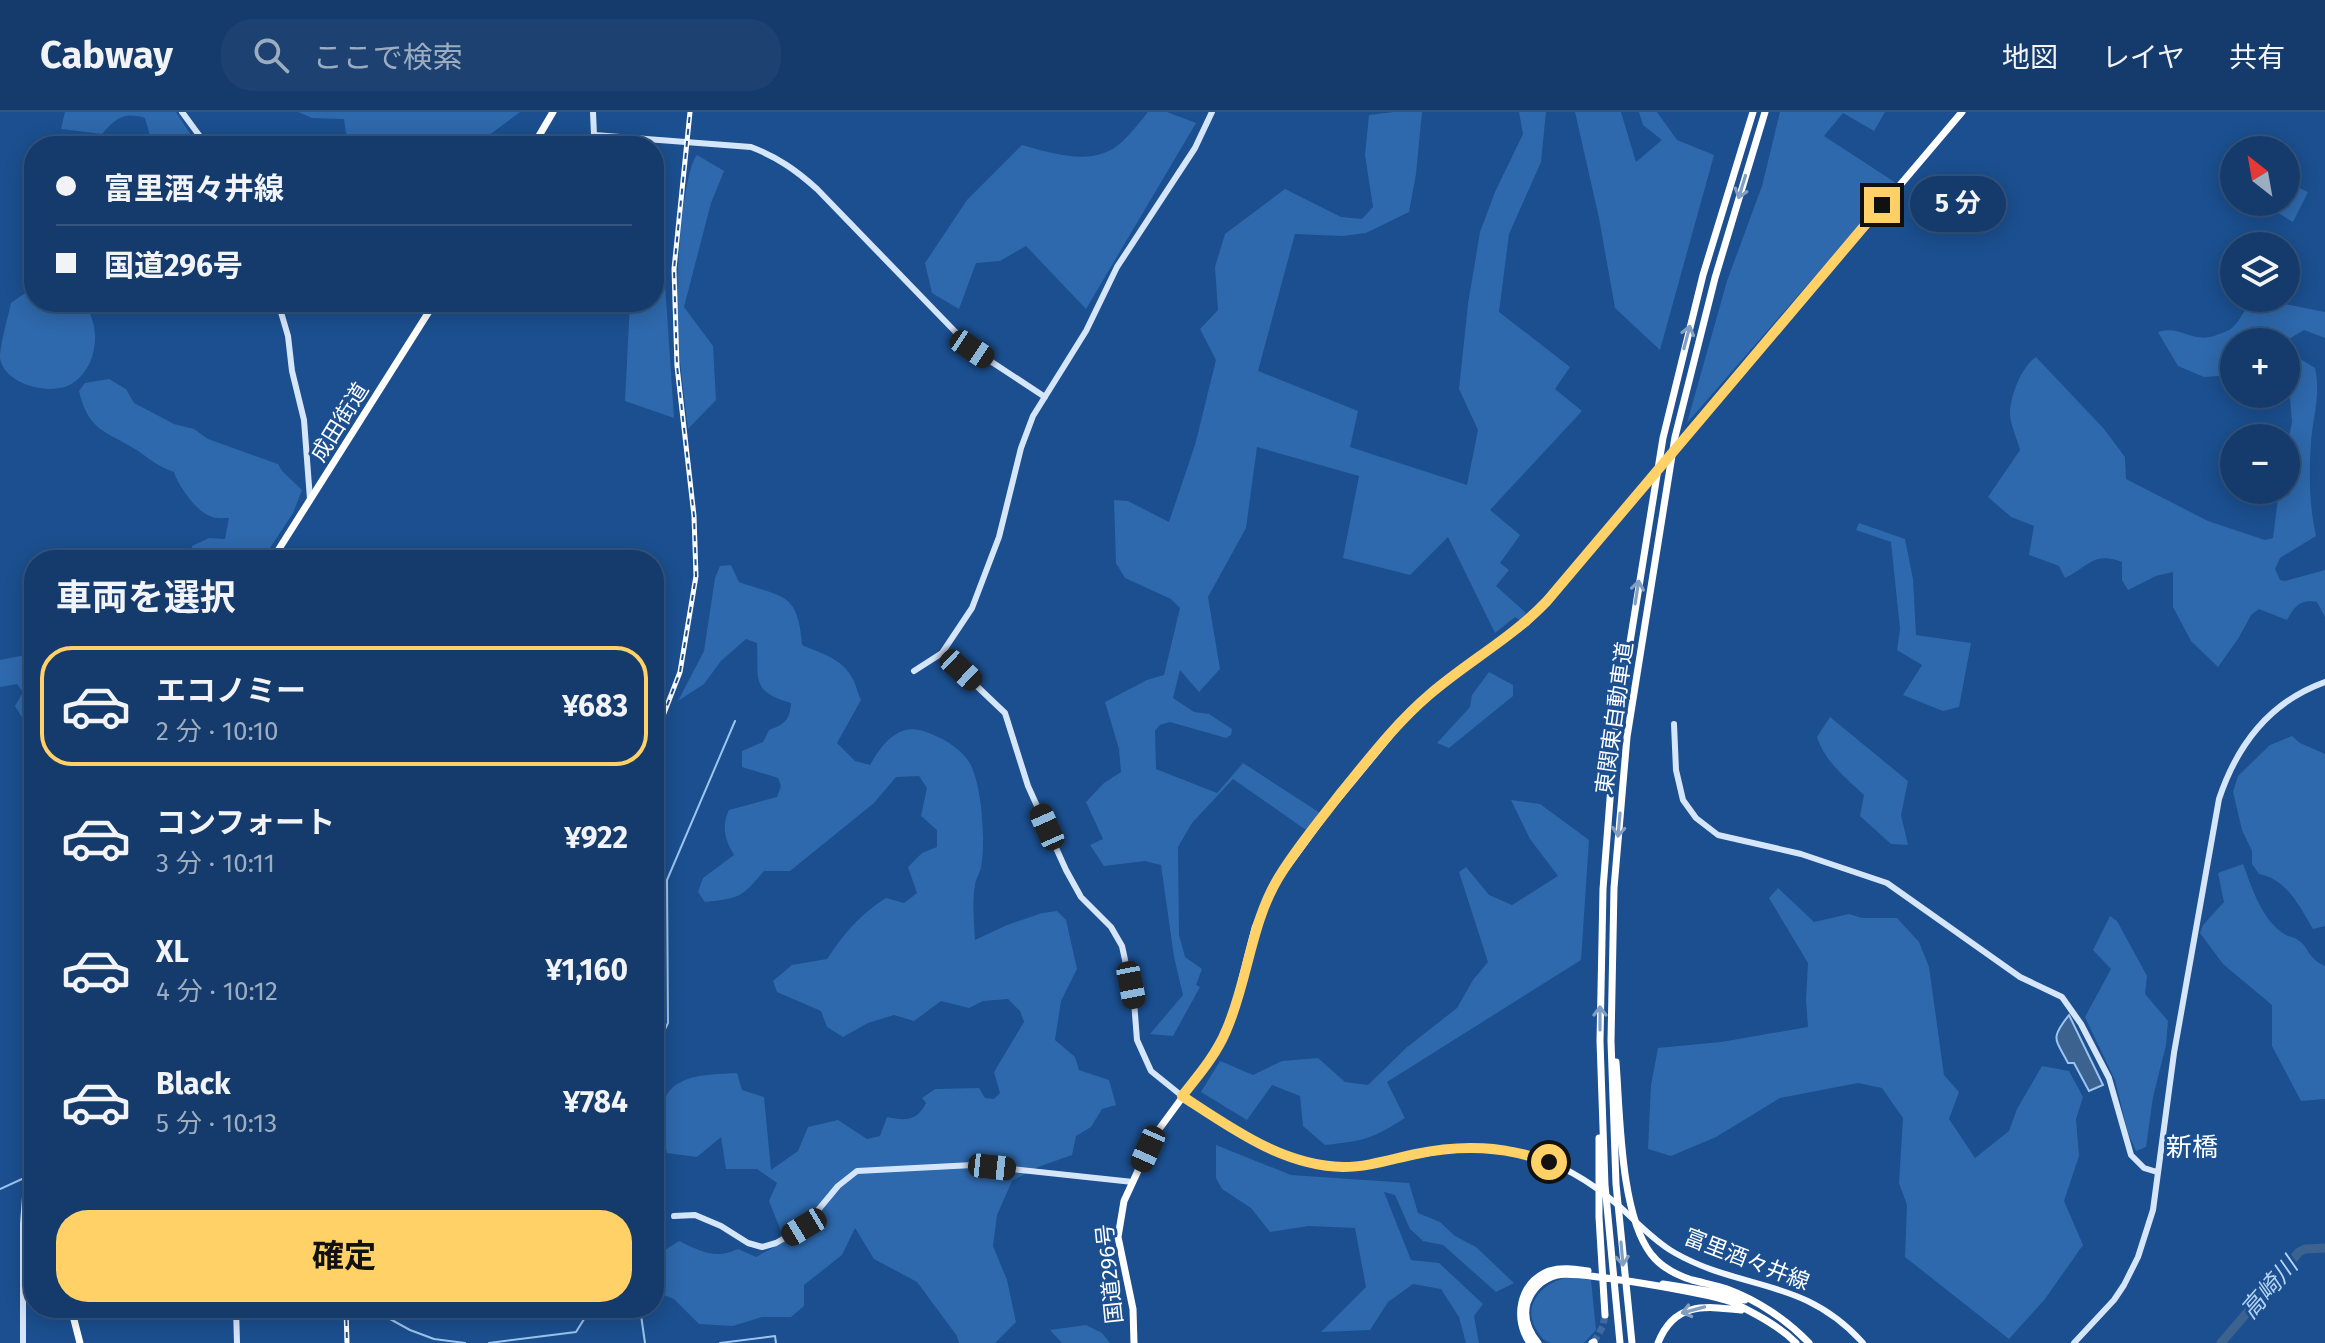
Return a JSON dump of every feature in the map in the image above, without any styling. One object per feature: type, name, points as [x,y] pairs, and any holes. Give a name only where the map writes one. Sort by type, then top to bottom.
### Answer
[{"type":"highway","points":[[539,136],[553,112]]},
{"type":"highway","name":"東関東自動車道","points":[[1620,1343],[1608,1224],[1599,1009],[1605,842],[1615,735],[1663,438],[1711,248],[1753,112]]},
{"type":"highway","name":"東関東自動車道","points":[[1632,1343],[1616,1184],[1611,1008],[1614,888],[1627,737],[1675,437],[1711,291],[1765,112]]},
{"type":"highway","name":"国道296号","points":[[1134,1343],[1133,1309],[1118,1237],[1121,1211],[1154,1136],[1226,1033],[1262,909],[1294,854],[1403,720],[1432,692],[1530,620],[1962,112]]},
{"type":"highway","name":"成田街道","points":[[279,550],[429,312]]},
{"type":"highway","points":[[1611,1008],[1628,1185],[1632,1208],[1645,1245],[1657,1262],[1667,1269],[1728,1290],[1779,1317],[1809,1343]]},
{"type":"highway","points":[[1601,1096],[1599,1217],[1605,1315]]},
{"type":"highway","points":[[1530,1343],[1522,1328],[1522,1298],[1534,1281],[1557,1269],[1721,1299],[1778,1328],[1796,1343]]},
{"type":"highway","points":[[1538,1343],[1529,1330],[1526,1318],[1528,1301],[1539,1284],[1562,1274],[1595,1274]]},
{"type":"highway","points":[[1649,1284],[1714,1292],[1749,1301]]},
{"type":"highway","points":[[1658,1343],[1669,1322],[1689,1310],[1714,1307],[1743,1310]]},
{"type":"highway","points":[[74,1318],[80,1343]]},
{"type":"main road","name":"富里酒々井線","points":[[1182,1096],[1235,1130],[1280,1153],[1308,1163],[1356,1166],[1443,1150],[1484,1147],[1535,1157],[1590,1183],[1671,1251],[1695,1263],[1784,1290],[1821,1308],[1860,1343]]},
{"type":"street","points":[[182,112],[200,136]]},
{"type":"street","points":[[593,112],[594,135],[606,136]]},
{"type":"street","points":[[914,671],[942,653],[972,608],[999,537],[1025,435],[1086,331],[1117,267],[1195,148],[1212,112]]},
{"type":"street","points":[[664,141],[751,147],[772,155],[795,170],[972,349],[1045,397]]},
{"type":"street","points":[[281,312],[304,420],[310,502]]},
{"type":"street","points":[[942,653],[1005,713],[1028,786],[1066,870],[1081,897],[1111,927],[1122,946],[1134,1001],[1137,1040],[1151,1071],[1182,1096]]},
{"type":"street","points":[[2074,1343],[2114,1300],[2136,1263],[2153,1210],[2201,901],[2219,799],[2227,775],[2264,719],[2296,695],[2325,682]]},
{"type":"street","points":[[1674,724],[1676,770],[1683,800],[1696,818],[1718,835],[1801,854],[1887,883],[2020,977],[2062,997],[2081,1024],[2109,1078],[2131,1155],[2144,1168],[2157,1172]]},
{"type":"street","points":[[674,1216],[695,1215],[721,1226],[748,1243],[762,1247],[776,1243],[804,1227],[838,1186],[857,1171],[973,1165],[1133,1182]]},
{"type":"street","points":[[23,1343],[24,1210]]},
{"type":"street","points":[[236,1318],[237,1343]]},
{"type":"shaded area","points":[[65,112],[176,112],[192,136],[150,136],[145,118],[138,116],[121,117],[102,134],[61,129]]},
{"type":"shaded area","points":[[298,112],[520,112],[485,136],[347,136],[344,119],[312,118]]},
{"type":"shaded area","points":[[1148,112],[1167,112],[1196,123],[1086,309],[1026,246],[1000,261],[976,263],[959,309],[932,293],[925,263],[967,200],[1022,145],[1074,156],[1100,154],[1123,141]]},
{"type":"shaded area","points":[[1422,112],[1409,212],[1366,233],[1343,236],[1295,234],[1258,371],[1358,411],[1350,447],[1467,485],[1478,430],[1459,389],[1480,232],[1523,134],[1519,112],[1546,112],[1541,162],[1509,234],[1499,312],[1570,367],[1555,389],[1582,411],[1490,510],[1520,535],[1500,563],[1509,570],[1496,586],[1526,613],[1520,620],[1515,617],[1495,633],[1448,537],[1410,575],[1343,558],[1359,476],[1257,447],[1246,528],[1208,597],[1220,669],[1199,692],[1180,670],[1173,698],[1194,712],[1209,714],[1232,729],[1231,735],[1226,738],[1170,722],[1160,725],[1155,731],[1156,769],[1217,793],[1243,763],[1320,813],[1306,830],[1233,779],[1192,823],[1178,847],[1179,935],[1185,957],[1202,969],[1196,985],[1200,987],[1173,1036],[1150,1034],[1183,995],[1174,957],[1161,865],[1145,861],[1104,866],[1090,845],[1103,839],[1086,802],[1104,783],[1121,772],[1119,749],[1105,702],[1147,680],[1164,675],[1180,608],[1171,599],[1125,578],[1116,563],[1114,500],[1128,501],[1169,522],[1195,445],[1216,360],[1200,329],[1218,310],[1215,267],[1225,234],[1285,189],[1341,217],[1362,219],[1373,207],[1365,155],[1369,115]]},
{"type":"shaded area","points":[[1575,112],[1621,112],[1636,162],[1662,140],[1643,125],[1639,112],[1657,112],[1677,140],[1714,155],[1660,350],[1615,308]]},
{"type":"shaded area","points":[[1780,112],[1885,112],[1874,131],[1843,113],[1824,136],[1896,183],[1687,423],[1727,281],[1762,186]]},
{"type":"shaded area","points":[[697,155],[724,171],[711,203],[684,307],[713,346],[716,400],[688,429],[678,338],[677,288],[683,209],[691,167]]},
{"type":"shaded area","points":[[2300,188],[2308,192],[2300,208]]},
{"type":"shaded area","points":[[665,284],[674,418],[625,401],[629,312],[664,312]]},
{"type":"shaded area","points":[[24,294],[24,312],[89,312],[94,329],[94,350],[87,368],[73,383],[53,389],[30,386],[10,375],[3,367],[0,352],[11,303]]},
{"type":"shaded area","points":[[2300,307],[2325,312],[2325,338],[2304,330],[2300,332],[2300,328],[2232,328],[2244,312],[2300,312]]},
{"type":"shaded area","points":[[2166,330],[2206,338],[2220,334],[2220,376],[2204,377],[2178,366],[2158,332]]},
{"type":"shaded area","points":[[2036,357],[2104,429],[2125,457],[2126,479],[2208,521],[2265,540],[2273,538],[2277,504],[2300,504],[2300,424],[2292,422],[2291,408],[2300,408],[2300,359],[2315,368],[2317,378],[2310,478],[2316,536],[2280,558],[2275,569],[2280,580],[2285,581],[2325,570],[2325,617],[2317,602],[2299,605],[2287,620],[2259,609],[2251,615],[2218,667],[2191,641],[2173,607],[2173,572],[2156,576],[2128,590],[2122,580],[2122,562],[2105,558],[2092,561],[2065,578],[2059,566],[2029,555],[2034,526],[2011,517],[1988,497],[2020,450],[2011,420],[2011,404],[2022,374]]},
{"type":"shaded area","points":[[109,379],[126,389],[134,403],[174,424],[194,429],[208,439],[278,464],[302,490],[293,513],[269,550],[191,550],[192,546],[209,538],[225,539],[229,518],[214,518],[199,509],[174,472],[99,428],[83,404],[79,391],[85,383]]},
{"type":"shaded area","points":[[1859,523],[1905,539],[1913,579],[1916,635],[1971,643],[1959,707],[1943,711],[1903,695],[1922,665],[1897,650],[1900,629],[1891,542],[1856,530]]},
{"type":"shaded area","points":[[731,565],[739,582],[786,600],[797,615],[802,645],[836,660],[847,670],[861,700],[837,743],[855,761],[870,765],[892,736],[916,729],[948,742],[967,759],[976,780],[983,827],[982,856],[974,899],[975,940],[1042,913],[1057,911],[1066,920],[1077,969],[1061,1001],[1055,1040],[1075,1057],[1079,1070],[1109,1080],[1116,1105],[1102,1109],[1091,1127],[1076,1136],[1072,1155],[1038,1167],[1012,1181],[997,1215],[993,1246],[1007,1280],[1016,1322],[995,1343],[959,1343],[917,1282],[874,1259],[855,1228],[842,1255],[804,1285],[804,1306],[791,1317],[762,1317],[733,1326],[699,1324],[674,1299],[664,1295],[664,1251],[679,1241],[708,1253],[722,1254],[738,1249],[756,1257],[785,1241],[769,1201],[777,1183],[757,1169],[726,1169],[721,1137],[697,1157],[667,1153],[664,1101],[678,1084],[700,1076],[737,1073],[742,1090],[764,1097],[771,1170],[798,1151],[808,1127],[838,1120],[867,1139],[880,1136],[887,1117],[905,1119],[915,1116],[926,1103],[922,1098],[935,1089],[979,1088],[985,1098],[994,1099],[1000,1093],[994,1072],[1024,1022],[1020,1011],[1008,999],[983,1001],[969,1008],[941,1001],[914,1021],[894,1015],[868,1023],[843,1037],[827,1027],[821,1011],[777,992],[773,981],[792,965],[827,959],[853,926],[877,904],[886,898],[904,903],[917,893],[908,867],[922,853],[937,847],[937,830],[921,816],[927,788],[919,776],[896,777],[874,803],[790,871],[764,871],[744,892],[726,899],[705,902],[698,892],[703,878],[734,855],[725,833],[729,810],[777,797],[781,786],[778,778],[742,767],[742,751],[763,742],[769,730],[785,721],[791,703],[778,699],[763,688],[759,682],[757,643],[746,639],[721,661],[704,684],[678,701],[704,651],[715,578],[720,566]]},
{"type":"shaded area","points":[[24,655],[24,721],[15,706],[23,692],[17,684],[0,687],[0,660]]},
{"type":"shaded area","points":[[1489,672],[1513,685],[1513,696],[1449,748],[1437,743],[1470,707],[1472,695]]},
{"type":"shaded area","points":[[1830,717],[1908,781],[1901,815],[1908,845],[1891,844],[1860,816],[1864,795],[1831,762],[1817,737]]},
{"type":"shaded area","points":[[2292,736],[2325,754],[2325,926],[2313,929],[2285,888],[2259,874],[2252,864],[2252,851],[2242,830],[2233,792],[2238,776],[2270,745]]},
{"type":"shaded area","points":[[1511,800],[1540,804],[1589,840],[1581,960],[1387,1082],[1405,1118],[1367,1138],[1325,1145],[1303,1126],[1300,1096],[1272,1085],[1247,1120],[1201,1092],[1220,1061],[1253,1075],[1282,1061],[1318,1058],[1345,1082],[1368,1085],[1406,1048],[1457,1008],[1488,962],[1459,872],[1466,867],[1489,895],[1512,905],[1558,876],[1530,839]]},
{"type":"shaded area","points":[[2243,864],[2270,921],[2286,935],[2302,943],[2314,959],[2325,966],[2325,1099],[2301,1101],[2272,1046],[2272,1005],[2223,964],[2200,933],[2203,925],[2224,902],[2218,873]]},
{"type":"shaded area","points":[[1778,888],[1814,922],[1849,914],[1862,918],[1897,918],[1919,942],[1929,967],[1944,1075],[1959,1092],[1949,1119],[1975,1158],[2009,1131],[2017,1109],[2042,1066],[2069,1071],[2083,1097],[2076,1119],[2079,1156],[2064,1201],[2083,1245],[2045,1299],[2009,1339],[1905,1257],[1907,1205],[1899,1183],[1903,1118],[1882,1088],[1858,1083],[1780,1098],[1716,1137],[1671,1156],[1648,1149],[1651,1085],[1658,1048],[1721,1042],[1808,1027],[1808,963],[1769,898]]},
{"type":"shaded area","points":[[2110,916],[2117,921],[2147,976],[2145,994],[2168,1021],[2146,1147],[2136,1151],[2128,1133],[2115,1080],[2085,1017],[2111,969],[2093,950]]},
{"type":"shaded area","points":[[2069,1015],[2103,1085],[2089,1091],[2074,1063],[2068,1063],[2056,1039]]},
{"type":"shaded area","points":[[1216,1145],[1291,1175],[1409,1183],[1418,1213],[1440,1222],[1455,1236],[1476,1247],[1514,1283],[1496,1292],[1443,1245],[1423,1241],[1410,1229],[1395,1195],[1384,1192],[1411,1260],[1439,1263],[1483,1304],[1474,1316],[1479,1343],[1466,1343],[1459,1317],[1441,1289],[1413,1284],[1388,1302],[1370,1330],[1321,1332],[1366,1287],[1355,1228],[1309,1226],[1270,1232],[1251,1208],[1222,1189],[1216,1178]]},
{"type":"shaded area","points":[[1570,1277],[1591,1280],[1596,1330],[1584,1343],[1550,1342],[1540,1335],[1532,1321],[1533,1303],[1551,1283]]},
{"type":"shaded area","points":[[1086,1325],[1102,1333],[1110,1343],[1062,1343],[1050,1330]]},
{"type":"waterway","points":[[664,1031],[668,1023],[667,880],[735,721]]},
{"type":"waterway","points":[[0,1189],[22,1179]]},
{"type":"waterway","name":"高崎川","points":[[2221,1343],[2299,1252],[2325,1248]]},
{"type":"waterway","points":[[388,1318],[434,1339],[465,1343]]},
{"type":"waterway","points":[[489,1343],[576,1332],[585,1318]]},
{"type":"waterway","points":[[641,1318],[645,1343]]},
{"type":"waterway","points":[[720,1343],[775,1336],[776,1343]]},
{"type":"tunnel","points":[[1594,1342],[1605,1315]]},
{"type":"railway","points":[[664,713],[680,672],[696,576],[694,516],[677,366],[674,269],[690,112]]},
{"type":"railway","points":[[346,1318],[347,1343]]},
{"type":"district","name":"新橋","points":[[2192,1147]]},
{"type":"route","points":[[1549,1162],[1510,1150],[1473,1147],[1417,1154],[1371,1165],[1324,1166],[1280,1153],[1235,1130],[1182,1096],[1226,1033],[1255,928],[1268,896],[1281,872],[1327,812],[1387,736],[1418,705],[1526,623],[1547,601],[1882,205]]}]
